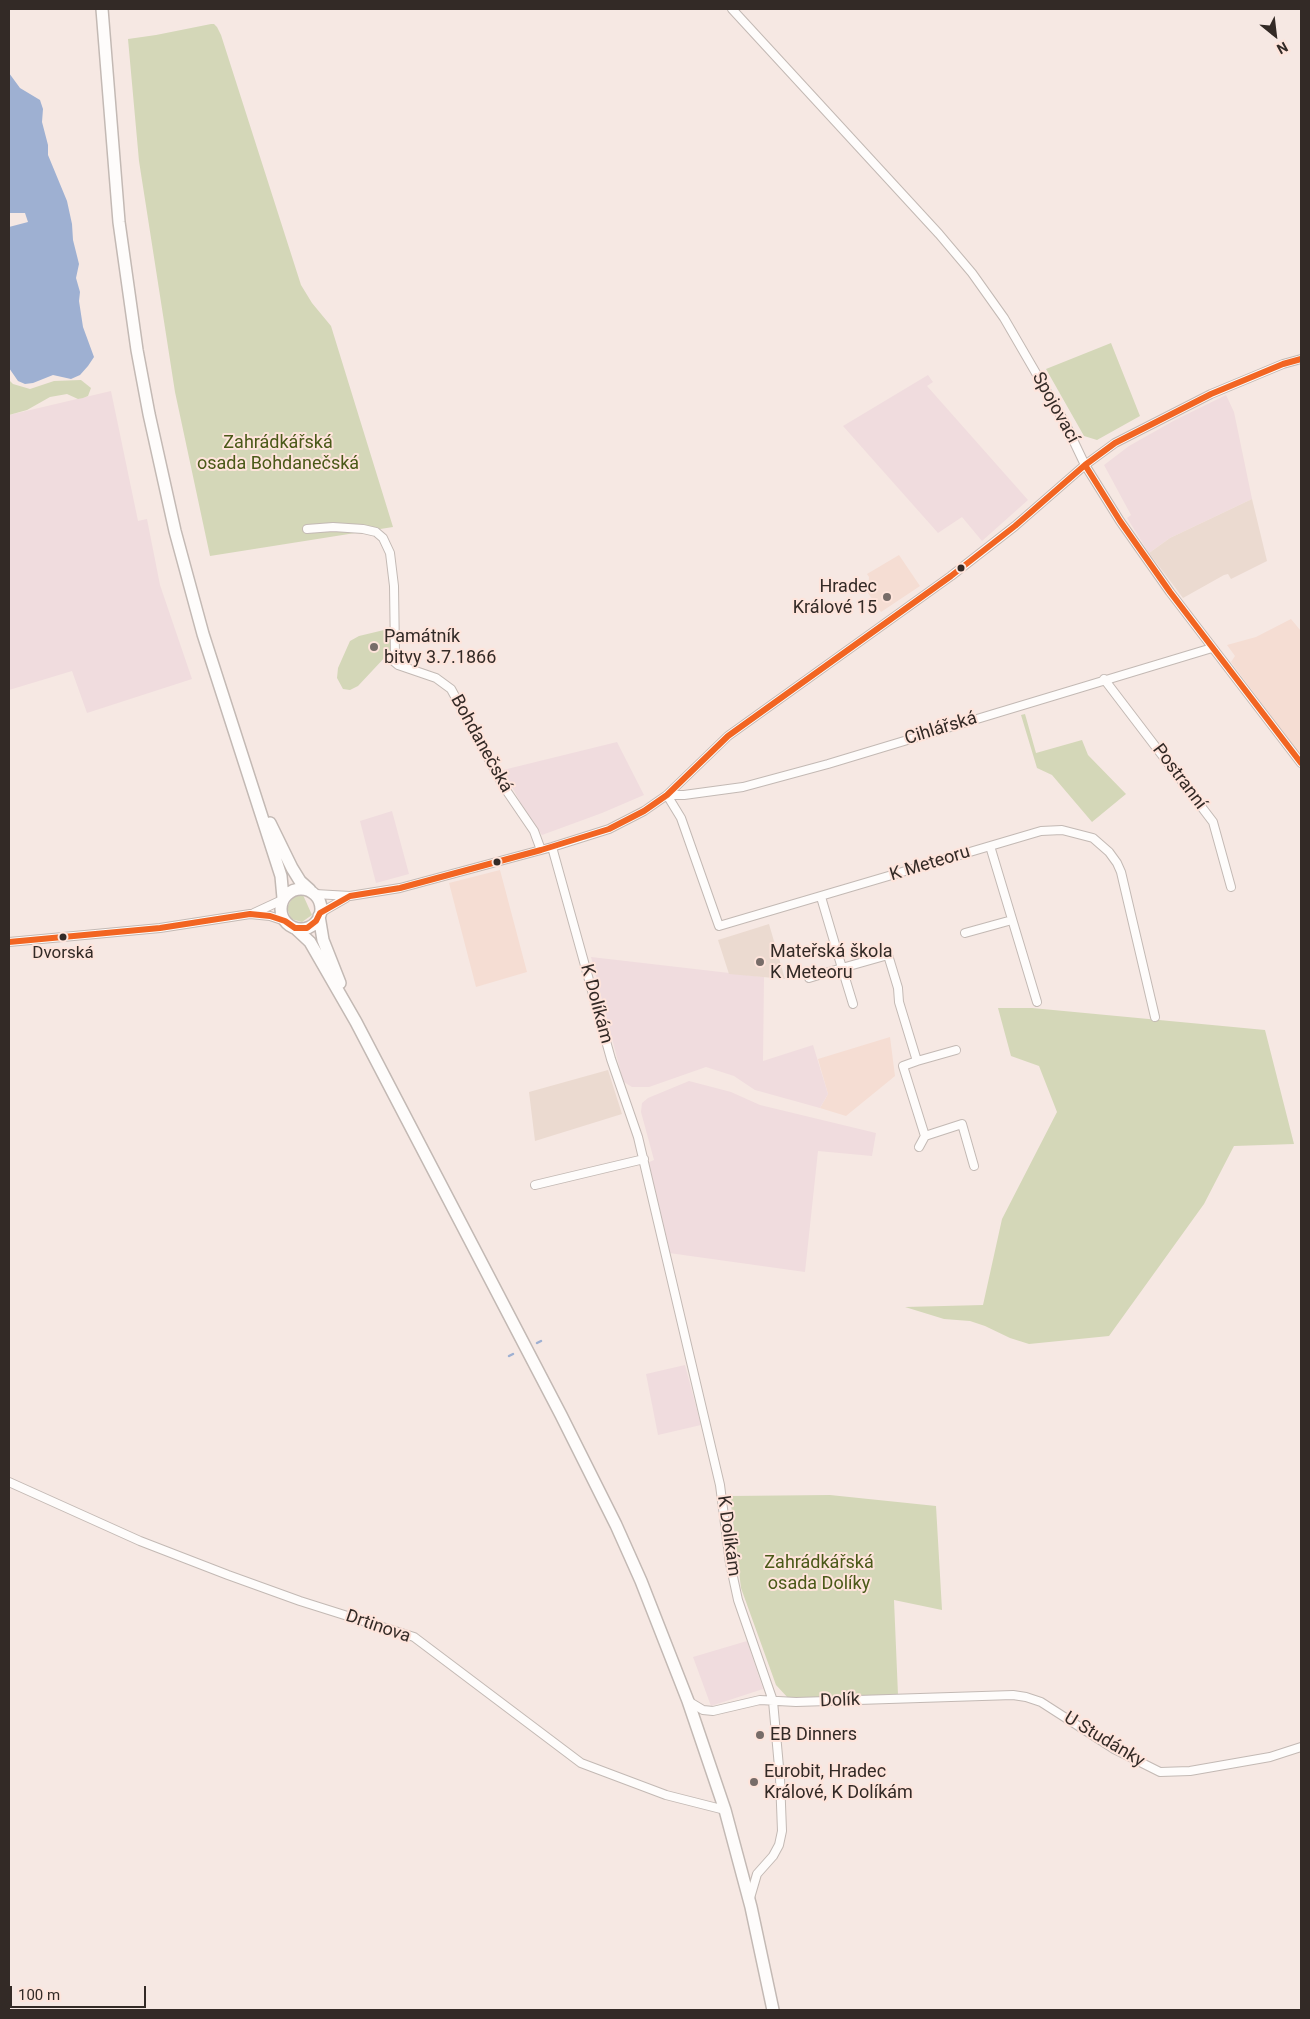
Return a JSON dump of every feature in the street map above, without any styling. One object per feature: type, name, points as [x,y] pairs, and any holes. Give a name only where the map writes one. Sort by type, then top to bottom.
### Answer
[{"type":"main road","points":[[102,9],[113,164],[127,283],[149,414],[180,551],[223,697],[281,876],[283,899],[281,912],[285,921],[310,942],[356,1022],[561,1415],[603,1499],[644,1589],[688,1701],[724,1810],[751,1907],[773,2010]]},
{"type":"main road","points":[[254,788],[292,868],[300,881],[320,902],[323,940],[356,1022]]},
{"type":"main road","points":[[283,899],[293,890],[305,889],[313,893]]},
{"type":"main road","points":[[295,928],[307,928],[320,915]]},
{"type":"street","name":"Spojovací","points":[[732,9],[939,234],[972,273],[1004,318],[1065,423],[1086,465],[1145,557],[1212,648],[1301,763]]},
{"type":"street","points":[[313,893],[350,896],[400,888],[552,847],[609,829],[644,811],[667,795],[728,736],[950,576],[1015,526],[1086,465],[1116,443],[1211,394],[1283,364],[1301,359]]},
{"type":"street","name":"Bohdanečská","points":[[307,529],[333,527],[363,529],[376,532],[383,538],[390,553],[394,586],[394,654],[392,659],[398,665],[436,678],[451,688],[507,792],[534,831],[541,850]]},
{"type":"street","name":"Cihlářská","points":[[667,795],[684,795],[752,784],[828,764],[1104,679],[1212,648]]},
{"type":"street","name":"Postranní","points":[[1104,679],[1214,822],[1231,887]]},
{"type":"street","name":"K Meteoru","points":[[667,795],[681,818],[719,926],[1040,831],[1062,830],[1092,838],[1117,863],[1124,882],[1154,1017]]},
{"type":"street","points":[[990,846],[1037,1002]]},
{"type":"street","name":"K Dolíkám","points":[[552,847],[611,1060],[644,1159],[720,1485],[730,1563],[738,1600],[773,1701],[780,1778],[782,1830],[779,1845],[773,1856],[761,1868],[754,1880],[751,1893],[751,1907]]},
{"type":"street","points":[[320,915],[333,904],[350,896]]},
{"type":"street","points":[[821,897],[853,1004]]},
{"type":"street","points":[[250,914],[283,899]]},
{"type":"street","points":[[9,942],[160,928],[250,914],[270,916],[285,921]]},
{"type":"street","points":[[965,933],[1012,920]]},
{"type":"street","points":[[809,978],[888,955],[898,988],[899,1002],[917,1061]]},
{"type":"street","points":[[925,1136],[903,1066],[956,1050]]},
{"type":"street","points":[[919,1147],[925,1136],[962,1124],[974,1166]]},
{"type":"street","points":[[535,1185],[644,1159]]},
{"type":"street","name":"Drtinova","points":[[9,1482],[140,1541],[228,1575],[300,1602],[414,1637],[580,1763],[666,1795],[724,1810]]},
{"type":"street","name":"U Studánky","points":[[908,1699],[1026,1697],[1041,1702],[1114,1749],[1160,1772],[1190,1771],[1252,1760],[1301,1747]]},
{"type":"street","name":"Dolík","points":[[688,1701],[703,1710],[713,1711],[754,1700],[796,1702],[908,1699]]},
{"type":"shaded area","points":[[928,375],[933,382],[927,386],[1028,500],[982,541],[962,517],[938,533],[843,426]]},
{"type":"shaded area","points":[[111,391],[138,521],[147,519],[160,585],[192,679],[87,713],[72,671],[9,690],[9,415]]},
{"type":"shaded area","points":[[1226,395],[1234,412],[1252,499],[1170,538],[1149,553],[1127,518],[1131,515],[1104,465],[1129,446],[1175,420]]},
{"type":"shaded area","points":[[1252,499],[1267,561],[1231,579],[1228,574],[1224,575],[1183,598],[1149,553],[1170,538]]},
{"type":"shaded area","points":[[899,555],[920,586],[881,612],[868,593],[869,577],[867,574]]},
{"type":"shaded area","points":[[1291,619],[1301,631],[1301,756],[1231,662],[1235,656],[1227,645],[1256,637]]},
{"type":"shaded area","points":[[617,742],[644,795],[542,835],[526,813],[503,770]]},
{"type":"shaded area","points":[[392,811],[409,874],[376,883],[360,821]]},
{"type":"shaded area","points":[[500,870],[527,972],[476,987],[449,883]]},
{"type":"shaded area","points":[[769,924],[785,979],[729,974],[718,940]]},
{"type":"shaded area","points":[[591,957],[764,977],[763,1061],[813,1045],[828,1094],[820,1108],[755,1090],[734,1076],[706,1067],[649,1087],[632,1087],[627,1084],[623,1081]]},
{"type":"shaded area","points":[[890,1037],[895,1076],[846,1116],[820,1108],[828,1094],[818,1059]]},
{"type":"shaded area","points":[[608,1070],[622,1114],[535,1141],[529,1092]]},
{"type":"shaded area","points":[[689,1081],[731,1092],[760,1105],[876,1133],[872,1156],[818,1151],[805,1272],[669,1253],[647,1163],[654,1160],[641,1112],[642,1103],[648,1098]]},
{"type":"shaded area","points":[[685,1365],[701,1425],[658,1435],[646,1374]]},
{"type":"shaded area","points":[[747,1641],[763,1689],[711,1706],[693,1657]]},
{"type":"green space","name":"Zahrádkářská osada Bohdanečská","points":[[211,24],[217,27],[221,35],[301,285],[312,303],[331,326],[393,527],[210,556],[175,392],[139,161],[128,39]]},
{"type":"green space","points":[[1111,343],[1140,416],[1097,440],[1084,436],[1046,369]]},
{"type":"green space","points":[[9,380],[13,384],[30,389],[54,381],[81,380],[91,388],[88,396],[83,398],[78,399],[67,394],[50,397],[27,410],[9,415]]},
{"type":"green space","points":[[384,630],[390,637],[390,649],[387,655],[358,686],[350,690],[343,689],[337,678],[338,668],[350,641],[359,636]]},
{"type":"green space","points":[[1025,714],[1036,753],[1082,740],[1088,755],[1126,794],[1092,822],[1052,775],[1037,768],[1021,715]]},
{"type":"green space","points":[[303,895],[312,915],[302,922],[291,919],[287,908],[292,898]]},
{"type":"green space","points":[[998,1008],[1032,1008],[1265,1030],[1294,1144],[1234,1146],[1204,1204],[1109,1336],[1029,1344],[970,1321],[944,1319],[905,1307],[983,1305],[1002,1219],[1057,1112],[1039,1066],[1011,1056]]},
{"type":"green space","name":"Zahrádkářská osada Dolíky","points":[[830,1495],[936,1506],[942,1610],[894,1600],[898,1695],[789,1699],[776,1685],[741,1588],[730,1496]]},
{"type":"water","points":[[9,73],[20,88],[40,100],[43,109],[42,122],[48,145],[48,155],[67,201],[72,224],[73,240],[79,264],[76,278],[80,292],[79,301],[83,327],[94,357],[80,375],[71,379],[53,375],[25,384],[18,381],[9,368],[9,227],[28,222],[25,213],[9,213]]},
{"type":"waterway","points":[[537,1343],[541,1341]]},
{"type":"waterway","points":[[509,1356],[513,1354]]},
{"type":"transit line","points":[[9,942],[160,928],[250,914],[270,916],[285,921],[295,928],[307,928],[316,921],[320,913],[350,896],[400,888],[541,850],[609,829],[644,811],[667,795],[728,736],[951,576],[1015,526],[1085,465],[1115,443],[1211,394],[1283,364],[1301,359]]},
{"type":"transit line","points":[[1085,465],[1120,521],[1170,592],[1301,763]]},
{"type":"place","name":"Hradec Králové 15","points":[[887,597]]},
{"type":"place","name":"Památník bitvy 3.7.1866","points":[[374,647]]},
{"type":"place","name":"Dvorská","points":[[63,937]]},
{"type":"place","name":"Mateřská škola K Meteoru","points":[[760,962]]},
{"type":"place","name":"EB Dinners","points":[[760,1735]]},
{"type":"place","name":"Eurobit, Hradec Králové, K Dolíkám","points":[[754,1782]]}]
